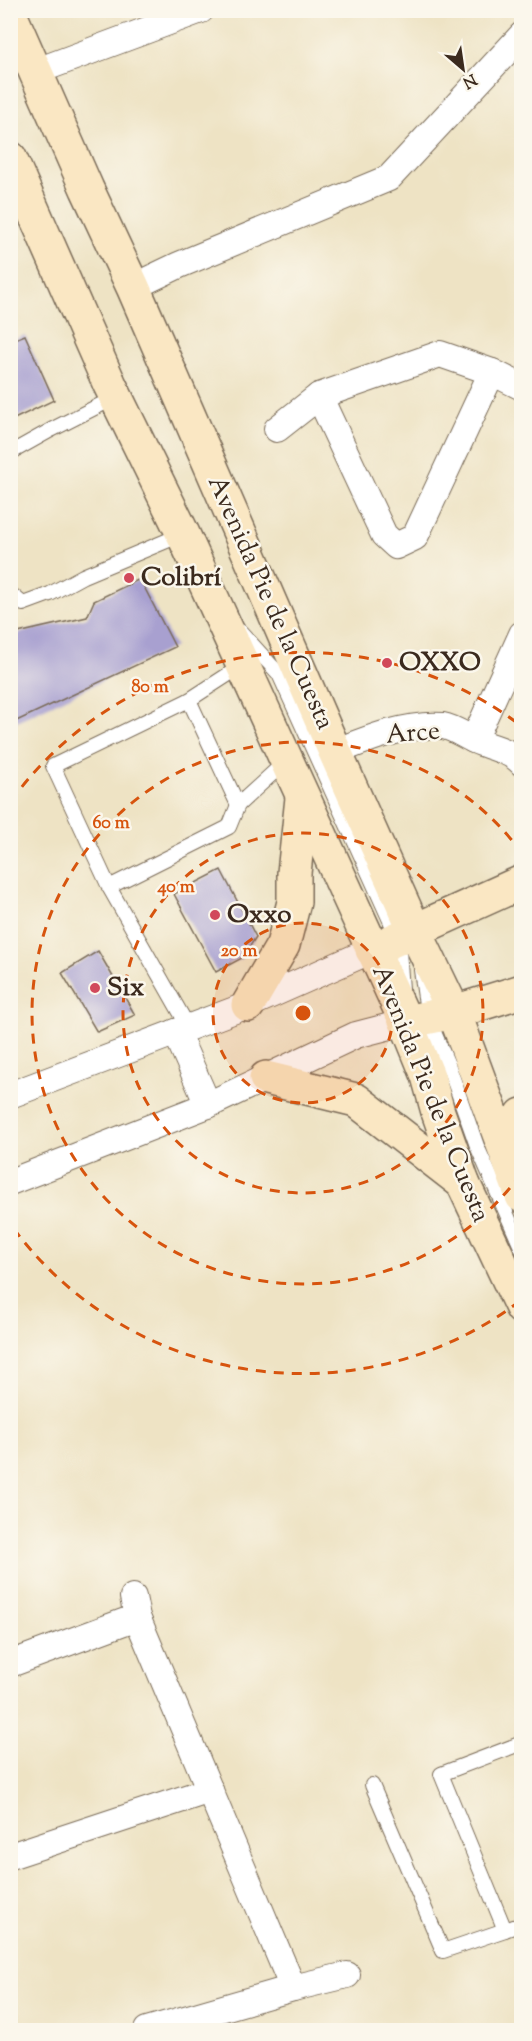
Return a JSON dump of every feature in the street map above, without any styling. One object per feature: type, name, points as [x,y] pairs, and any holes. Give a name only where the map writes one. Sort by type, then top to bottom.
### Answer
[{"type":"main road","name":"Avenida Pie de la Cuesta","points":[[10,14],[133,287],[335,752],[395,940],[429,1018],[520,1192]]},
{"type":"main road","name":"Avenida Pie de la Cuesta","points":[[10,158],[116,398],[183,534],[302,796],[395,940],[429,1018],[428,1076],[438,1112],[463,1183],[522,1308]]},
{"type":"main road","points":[[248,1005],[283,945],[289,923],[294,902],[294,873],[302,796]]},
{"type":"main road","points":[[395,940],[522,882]]},
{"type":"main road","points":[[429,1018],[522,992]]},
{"type":"main road","points":[[266,1078],[356,1100],[463,1183]]},
{"type":"main road","points":[[520,1192],[522,1115]]},
{"type":"street","points":[[37,71],[201,10]]},
{"type":"street","points":[[133,287],[179,265],[389,178],[522,35]]},
{"type":"street","points":[[278,429],[319,396],[440,354],[492,372],[522,387]]},
{"type":"street","points":[[319,396],[384,535],[396,546],[415,537],[492,372]]},
{"type":"street","points":[[474,740],[522,634]]},
{"type":"street","name":"Arce","points":[[335,752],[362,741],[405,729],[444,726],[515,756],[522,763]]},
{"type":"street","points":[[10,1095],[248,1005],[395,940]]},
{"type":"street","points":[[10,1182],[207,1105],[356,1035],[429,1018]]},
{"type":"street","points":[[183,1030],[207,1105]]},
{"type":"street","points":[[10,1664],[135,1607],[293,1988]]},
{"type":"street","points":[[10,1856],[210,1791]]},
{"type":"street","points":[[147,2031],[293,1988],[347,1975]]},
{"type":"lane","points":[[10,453],[116,398]]},
{"type":"lane","points":[[10,593],[23,604],[183,534]]},
{"type":"lane","points":[[213,601],[279,674],[395,940]]},
{"type":"lane","points":[[183,1030],[109,887],[53,766],[189,700],[243,665]]},
{"type":"lane","points":[[189,700],[238,805]]},
{"type":"lane","points":[[109,887],[229,827],[238,805],[286,761]]},
{"type":"lane","points":[[429,1018],[477,1146],[522,1249]]},
{"type":"lane","points":[[505,1930],[441,1774],[522,1743]]},
{"type":"lane","points":[[372,1785],[443,1951],[522,1924]]},
{"type":"building","points":[[25,335],[54,400],[10,421],[10,341]]},
{"type":"building","points":[[140,579],[175,647],[10,724],[10,647],[18,633],[87,617],[94,601]]},
{"type":"building","name":"Oxxo","points":[[221,870],[256,937],[242,958],[216,972],[174,894]]},
{"type":"building","name":"Six","points":[[98,951],[135,1015],[97,1032],[62,973]]},
{"type":"place","name":"Colibrí","points":[[129,578]]},
{"type":"place","name":"OXXO","points":[[387,663]]},
{"type":"place","name":"Oxxo","points":[[215,915]]},
{"type":"place","name":"Six","points":[[95,988]]}]
